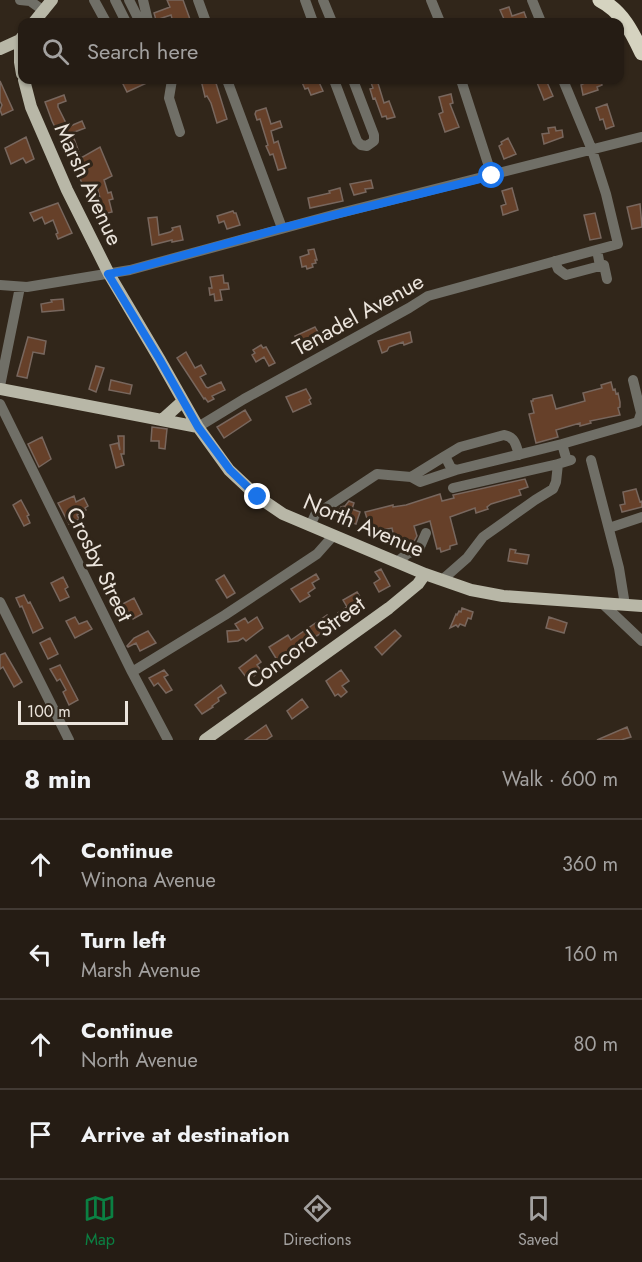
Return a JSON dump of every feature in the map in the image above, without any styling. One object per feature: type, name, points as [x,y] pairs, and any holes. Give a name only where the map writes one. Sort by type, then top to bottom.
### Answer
[{"type":"highway","points":[[600,0],[622,18]]},
{"type":"highway","points":[[624,20],[642,53]]},
{"type":"main road","points":[[38,18],[52,0]]},
{"type":"main road","points":[[0,49],[18,40]]},
{"type":"main road","name":"Marsh Avenue","points":[[25,84],[31,107],[67,190],[108,274],[198,427]]},
{"type":"main road","points":[[0,388],[198,427]]},
{"type":"main road","points":[[163,419],[183,401]]},
{"type":"main road","name":"North Avenue","points":[[198,427],[230,470],[258,497],[283,514],[424,574],[471,590],[503,596],[642,606]]},
{"type":"main road","name":"Concord Street","points":[[205,740],[389,608],[418,584],[424,574]]},
{"type":"street","points":[[20,0],[30,1],[44,11]]},
{"type":"street","points":[[94,0],[104,18]]},
{"type":"street","points":[[115,0],[124,18]]},
{"type":"street","points":[[129,0],[143,18]]},
{"type":"street","points":[[143,0],[145,18]]},
{"type":"street","points":[[198,0],[205,18]]},
{"type":"street","points":[[305,0],[312,18]]},
{"type":"street","points":[[323,0],[330,18]]},
{"type":"street","points":[[431,0],[438,18]]},
{"type":"street","points":[[532,0],[539,18]]},
{"type":"street","points":[[171,84],[169,98],[180,132]]},
{"type":"street","points":[[228,84],[282,228]]},
{"type":"street","points":[[336,84],[357,141],[367,146],[372,143],[374,135],[355,84]]},
{"type":"street","points":[[461,84],[492,176]]},
{"type":"street","points":[[565,84],[592,150]]},
{"type":"street","points":[[0,285],[20,287],[130,270],[282,228],[640,137]]},
{"type":"street","name":"Tenadel Avenue","points":[[198,427],[243,399],[409,309],[428,296],[618,244],[592,150]]},
{"type":"street","points":[[597,250],[600,266]]},
{"type":"street","points":[[555,261],[558,269],[566,275],[604,265],[607,279]]},
{"type":"street","points":[[0,388],[20,287]]},
{"type":"street","points":[[310,526],[315,515],[377,474],[411,477],[420,482],[456,470],[562,444],[638,422],[641,413],[633,380]]},
{"type":"street","name":"Crosby Street","points":[[0,404],[168,740]]},
{"type":"street","points":[[411,477],[460,447],[504,435],[510,436],[514,441],[519,455]]},
{"type":"street","points":[[442,580],[467,558],[483,537],[553,489],[565,462],[562,444]]},
{"type":"street","points":[[445,456],[451,468],[456,470]]},
{"type":"street","points":[[591,460],[609,528],[625,605]]},
{"type":"street","points":[[453,488],[565,462]]},
{"type":"street","points":[[609,528],[642,517]]},
{"type":"street","points":[[397,562],[407,554],[419,549],[426,533]]},
{"type":"street","points":[[132,672],[309,560],[333,536]]},
{"type":"street","points":[[0,602],[69,740]]},
{"type":"street","points":[[603,604],[642,641]]},
{"type":"building","points":[[167,0],[183,0],[190,18],[172,18],[171,15],[155,18],[154,13],[170,7]]},
{"type":"building","points":[[509,7],[512,16],[524,12],[526,18],[504,18],[500,10]]},
{"type":"building","points":[[0,81],[13,110],[2,115],[0,110],[2,105]]},
{"type":"building","points":[[123,84],[144,84],[127,92]]},
{"type":"building","points":[[202,84],[216,84],[227,119],[217,123],[211,103],[207,96],[205,97]]},
{"type":"building","points":[[303,84],[320,84],[323,91],[311,95],[308,88],[305,89]]},
{"type":"building","points":[[372,84],[378,84],[384,103],[389,101],[395,117],[387,119],[386,116],[382,117],[375,98],[373,99],[370,89],[373,88]]},
{"type":"building","points":[[538,84],[548,84],[553,96],[544,100]]},
{"type":"building","points":[[581,85],[602,85],[597,87],[598,90],[583,95]]},
{"type":"building","points":[[451,94],[453,103],[450,104],[459,127],[445,132],[439,114],[443,112],[439,97]]},
{"type":"building","points":[[64,95],[66,101],[58,104],[58,107],[68,127],[82,121],[85,128],[72,133],[81,158],[100,147],[112,176],[104,180],[108,193],[111,192],[113,199],[109,200],[112,212],[104,214],[99,205],[97,206],[95,199],[100,198],[96,183],[84,187],[52,121],[45,102]]},
{"type":"building","points":[[607,104],[614,126],[606,129],[596,108]]},
{"type":"building","points":[[266,108],[271,124],[280,121],[282,127],[271,131],[274,143],[278,141],[286,168],[278,170],[273,154],[270,155],[266,146],[268,145],[260,119],[257,120],[255,114],[256,111]]},
{"type":"building","points":[[555,127],[556,131],[562,130],[563,137],[544,144],[542,134],[549,133],[548,128]]},
{"type":"building","points":[[26,137],[34,159],[26,163],[23,158],[11,164],[5,148]]},
{"type":"building","points":[[508,138],[516,154],[504,159],[499,146]]},
{"type":"building","points":[[371,180],[373,188],[365,189],[366,192],[354,195],[350,184]]},
{"type":"building","points":[[340,188],[343,201],[310,208],[308,198]]},
{"type":"building","points":[[512,188],[518,210],[503,215],[501,206],[506,204],[502,191]]},
{"type":"building","points":[[58,203],[72,233],[58,239],[53,220],[45,224],[42,217],[34,221],[30,213]]},
{"type":"building","points":[[640,204],[642,227],[632,229],[627,207]]},
{"type":"building","points":[[233,211],[240,225],[227,229],[224,221],[219,223],[217,216]]},
{"type":"building","points":[[595,213],[601,238],[590,240],[584,215]]},
{"type":"building","points":[[157,217],[159,235],[180,226],[183,240],[152,245],[148,218]]},
{"type":"building","points":[[314,249],[316,263],[307,269],[306,266],[302,267],[300,257],[309,254],[308,250]]},
{"type":"building","points":[[223,275],[224,283],[228,283],[229,289],[220,290],[222,300],[215,301],[214,294],[210,295],[209,288],[212,288],[210,277]]},
{"type":"building","points":[[63,299],[64,310],[42,312],[41,304]]},
{"type":"building","points":[[315,327],[319,334],[314,335],[316,338],[300,346],[295,336]]},
{"type":"building","points":[[410,332],[412,342],[404,345],[403,342],[389,347],[382,353],[378,341]]},
{"type":"building","points":[[28,337],[46,341],[44,354],[33,352],[27,378],[17,376]]},
{"type":"building","points":[[261,345],[263,348],[266,347],[275,363],[269,366],[264,357],[256,362],[252,355],[255,353],[253,350]]},
{"type":"building","points":[[186,352],[195,368],[201,365],[206,374],[200,377],[206,387],[221,382],[225,390],[212,396],[214,399],[208,402],[204,399],[177,358]]},
{"type":"building","points":[[96,366],[104,368],[96,392],[89,389]]},
{"type":"building","points":[[111,380],[132,385],[130,394],[109,390]]},
{"type":"building","points":[[611,382],[613,390],[615,389],[616,394],[618,393],[620,415],[556,430],[558,437],[536,443],[529,414],[534,413],[531,401],[533,399],[552,395],[556,409],[585,401],[583,393],[602,388],[601,385]]},
{"type":"building","points":[[306,389],[311,398],[309,400],[311,404],[293,412],[286,397]]},
{"type":"building","points":[[245,410],[251,420],[224,438],[217,427]]},
{"type":"building","points":[[152,427],[167,429],[165,449],[159,448],[159,441],[151,441]]},
{"type":"building","points":[[118,436],[124,436],[124,454],[121,454],[124,465],[116,468],[110,445],[118,443],[120,450]]},
{"type":"building","points":[[42,437],[51,459],[39,467],[28,444]]},
{"type":"building","points":[[525,479],[528,487],[519,490],[521,495],[491,504],[487,507],[488,509],[476,513],[475,508],[450,517],[457,544],[441,552],[440,548],[437,549],[430,521],[414,526],[417,536],[413,543],[406,545],[405,542],[395,541],[392,528],[371,532],[365,512],[393,505],[393,507],[406,505],[440,494],[442,501],[454,498],[453,495]]},
{"type":"building","points":[[636,489],[640,502],[642,501],[642,507],[622,512],[620,505],[625,504],[623,492]]},
{"type":"building","points":[[74,496],[76,502],[84,498],[88,506],[86,510],[77,515],[79,519],[69,524],[58,503]]},
{"type":"building","points":[[21,500],[29,515],[27,516],[30,523],[24,526],[13,505]]},
{"type":"building","points":[[349,501],[354,503],[352,509],[360,512],[356,524],[337,517],[341,507]]},
{"type":"building","points":[[510,549],[516,550],[515,553],[529,555],[527,564],[508,561]]},
{"type":"building","points":[[381,569],[390,586],[379,592],[374,583],[380,579],[375,572]]},
{"type":"building","points":[[316,574],[319,579],[312,583],[315,588],[308,593],[310,596],[300,602],[291,589]]},
{"type":"building","points":[[224,575],[235,593],[227,598],[216,580]]},
{"type":"building","points":[[63,577],[68,587],[65,589],[69,597],[60,601],[51,583]]},
{"type":"building","points":[[357,592],[365,605],[342,619],[338,613],[347,607],[343,600]]},
{"type":"building","points":[[24,595],[43,628],[33,633],[22,606],[20,607],[16,598]]},
{"type":"building","points":[[134,598],[142,614],[133,619],[129,612],[120,616],[115,608]]},
{"type":"building","points":[[462,608],[473,612],[471,619],[468,618],[465,626],[460,624],[458,627],[456,625],[450,628],[456,614],[461,612]]},
{"type":"building","points":[[327,615],[332,622],[323,628],[325,631],[296,648],[298,651],[277,660],[269,647],[288,635],[291,640]]},
{"type":"building","points":[[75,617],[79,624],[87,621],[92,629],[75,638],[66,621]]},
{"type":"building","points":[[257,617],[263,628],[246,641],[243,638],[228,642],[227,631],[239,630],[235,624],[245,618],[248,623]]},
{"type":"building","points":[[549,617],[567,623],[564,633],[546,628]]},
{"type":"building","points":[[395,630],[401,636],[382,655],[375,647]]},
{"type":"building","points":[[148,631],[156,643],[140,651],[136,643],[127,646],[134,638]]},
{"type":"building","points":[[50,638],[58,654],[48,659],[40,643]]},
{"type":"building","points":[[5,653],[22,682],[14,687],[3,667],[0,669],[0,655]]},
{"type":"building","points":[[256,655],[261,662],[257,665],[261,670],[254,676],[252,673],[246,677],[239,668]]},
{"type":"building","points":[[60,665],[78,700],[69,705],[63,692],[66,690],[60,679],[57,681],[50,669]]},
{"type":"building","points":[[164,670],[168,675],[164,677],[172,690],[166,693],[158,683],[154,686],[149,678]]},
{"type":"building","points":[[341,670],[349,681],[342,686],[347,692],[341,697],[338,694],[335,696],[326,681]]},
{"type":"building","points":[[221,685],[226,693],[218,698],[219,701],[213,707],[202,714],[195,705]]},
{"type":"building","points":[[302,699],[308,707],[292,719],[287,711]]},
{"type":"building","points":[[266,725],[272,736],[266,740],[245,740]]},
{"type":"building","points":[[627,727],[631,737],[621,740],[597,740]]},
{"type":"route","points":[[258,497],[230,470],[198,427],[108,274],[492,176]]}]
